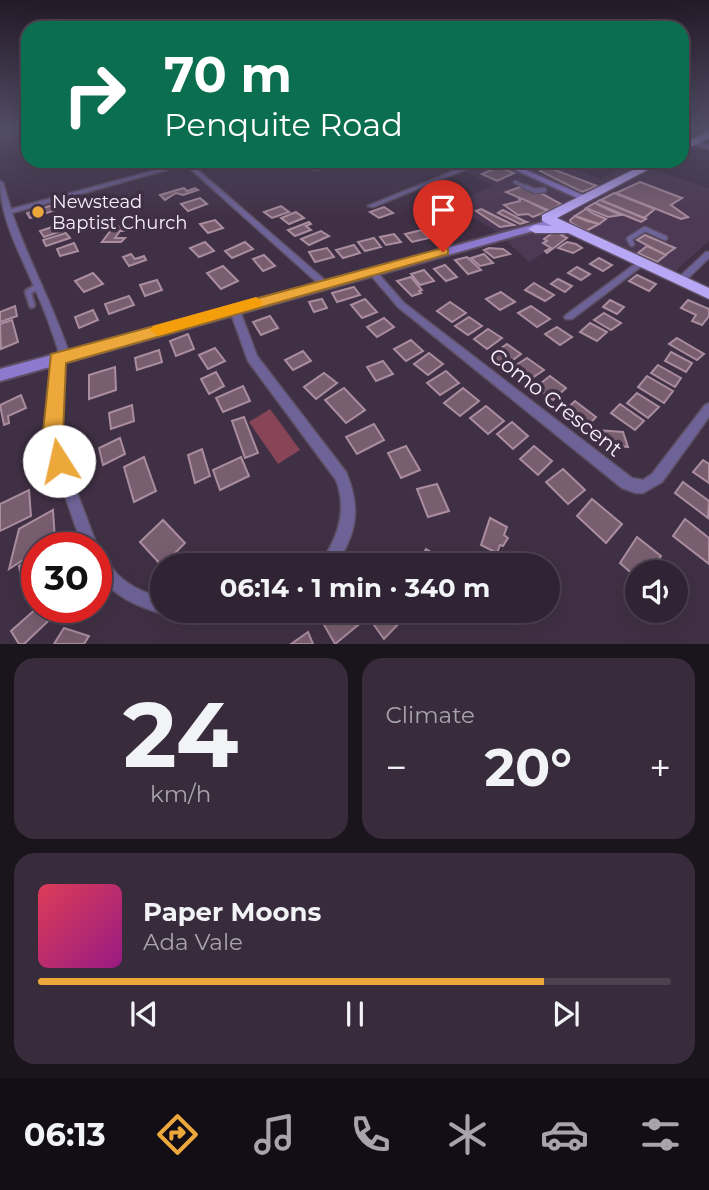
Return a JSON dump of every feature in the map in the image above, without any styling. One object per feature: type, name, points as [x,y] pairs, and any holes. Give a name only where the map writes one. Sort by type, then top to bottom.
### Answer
[{"type":"highway","points":[[550,220],[583,205],[587,199],[645,168]]},
{"type":"highway","points":[[550,220],[709,294]]},
{"type":"highway","points":[[535,229],[580,234]]},
{"type":"street","points":[[9,212],[167,168]]},
{"type":"street","points":[[195,168],[324,284]]},
{"type":"street","points":[[371,206],[466,168]]},
{"type":"street","points":[[515,168],[587,199]]},
{"type":"street","points":[[0,183],[9,212],[40,286],[61,357],[53,433],[59,461],[85,532]]},
{"type":"street","points":[[491,238],[535,229],[550,220]]},
{"type":"street","points":[[0,375],[550,220]]},
{"type":"street","points":[[680,281],[709,254]]},
{"type":"street","points":[[569,317],[642,263]]},
{"type":"street","points":[[697,265],[708,270]]},
{"type":"street","name":"Como Crescent","points":[[372,272],[407,310],[627,483],[639,488],[657,478],[709,408]]},
{"type":"street","points":[[234,308],[252,358],[341,476],[348,491],[351,508],[348,527],[334,553]]},
{"type":"street","points":[[112,583],[135,598],[150,602]]},
{"type":"lane","points":[[515,182],[535,191],[544,190]]},
{"type":"lane","points":[[632,244],[629,239],[645,229],[665,238]]},
{"type":"lane","points":[[32,304],[28,292],[40,286]]},
{"type":"shaded area","points":[[474,168],[572,168],[601,179],[621,168],[650,168],[709,188],[709,241],[674,272],[581,230],[529,262],[493,229],[450,205],[493,186],[465,171]]},
{"type":"shaded area","points":[[270,409],[300,450],[278,464],[249,422]]},
{"type":"building","points":[[496,168],[514,173],[497,181],[482,174]]},
{"type":"building","points":[[551,168],[597,186],[582,192],[540,171]]},
{"type":"building","points":[[640,182],[682,198],[671,205],[688,217],[681,219],[616,193]]},
{"type":"building","points":[[526,185],[531,191],[539,192],[561,204],[550,211],[506,192]]},
{"type":"building","points":[[184,188],[187,191],[195,188],[198,190],[183,195],[176,193],[165,200],[160,195]]},
{"type":"building","points":[[614,193],[655,209],[644,218],[601,200]]},
{"type":"building","points":[[90,197],[94,204],[71,210],[68,203]]},
{"type":"building","points":[[200,198],[207,204],[188,211],[181,204]]},
{"type":"building","points":[[519,199],[548,211],[533,217],[528,214],[518,215],[504,205],[520,201]]},
{"type":"building","points":[[600,200],[646,219],[641,222],[595,203]]},
{"type":"building","points":[[595,203],[621,215],[608,217],[586,208]]},
{"type":"building","points":[[53,205],[56,210],[30,218],[27,213]]},
{"type":"building","points":[[281,206],[289,212],[272,218],[264,212]]},
{"type":"building","points":[[384,207],[393,213],[379,218],[370,212]]},
{"type":"building","points":[[481,209],[514,225],[500,227],[476,211]]},
{"type":"building","points":[[586,209],[606,219],[599,224],[575,216]]},
{"type":"building","points":[[503,210],[527,222],[520,224],[498,213]]},
{"type":"building","points":[[296,212],[304,218],[289,224],[281,218]]},
{"type":"building","points":[[575,216],[599,224],[586,231],[571,223],[570,220]]},
{"type":"building","points":[[215,220],[223,228],[208,233],[200,224]]},
{"type":"building","points":[[309,222],[311,224],[306,226],[311,230],[295,236],[288,230]]},
{"type":"building","points":[[64,223],[68,229],[44,237],[40,231]]},
{"type":"building","points":[[436,223],[446,232],[433,236],[423,226]]},
{"type":"building","points":[[114,226],[135,226],[131,231],[120,231],[115,238],[125,238],[121,242],[102,242]]},
{"type":"building","points":[[421,230],[429,238],[412,242],[405,234]]},
{"type":"building","points":[[321,231],[329,236],[309,245],[301,239]]},
{"type":"building","points":[[554,232],[565,233],[561,235],[567,238],[547,253],[545,251],[551,248],[543,243],[547,241],[544,239]]},
{"type":"building","points":[[66,233],[70,238],[46,246],[43,240]]},
{"type":"building","points":[[394,234],[401,242],[386,245],[380,237]]},
{"type":"building","points":[[645,235],[675,248],[665,255],[637,240]]},
{"type":"building","points":[[374,238],[381,247],[365,251],[358,242]]},
{"type":"building","points":[[205,242],[214,251],[199,257],[190,248]]},
{"type":"building","points":[[245,242],[253,249],[232,258],[225,251]]},
{"type":"building","points":[[567,242],[582,248],[573,253],[558,248]]},
{"type":"building","points":[[74,243],[78,251],[60,256],[57,249]]},
{"type":"building","points":[[354,245],[360,253],[343,258],[336,250]]},
{"type":"building","points":[[647,246],[666,255],[657,262],[638,253]]},
{"type":"building","points":[[327,248],[334,257],[315,262],[309,252]]},
{"type":"building","points":[[503,249],[510,254],[494,258],[484,250]]},
{"type":"building","points":[[131,254],[135,259],[144,256],[146,260],[129,266],[123,257]]},
{"type":"building","points":[[484,254],[493,263],[480,266],[471,258]]},
{"type":"building","points":[[264,255],[275,266],[263,271],[253,259]]},
{"type":"building","points":[[467,257],[481,270],[468,274],[455,260]]},
{"type":"building","points":[[599,258],[612,265],[603,271],[590,264]]},
{"type":"building","points":[[445,265],[457,277],[446,281],[434,269]]},
{"type":"building","points":[[223,266],[238,281],[221,289],[207,273]]},
{"type":"building","points":[[577,267],[590,274],[581,280],[568,273]]},
{"type":"building","points":[[424,270],[434,281],[420,285],[411,274]]},
{"type":"building","points":[[93,273],[103,284],[84,292],[75,281]]},
{"type":"building","points":[[637,275],[656,284],[649,291],[629,281]]},
{"type":"building","points":[[411,277],[422,290],[412,296],[397,281]]},
{"type":"building","points":[[558,279],[572,286],[565,292],[551,284]]},
{"type":"building","points":[[157,280],[162,290],[145,296],[140,285]]},
{"type":"building","points":[[534,283],[554,295],[545,301],[525,290]]},
{"type":"building","points":[[354,287],[360,295],[337,302],[332,293]]},
{"type":"building","points":[[501,292],[515,302],[500,310],[486,299]]},
{"type":"building","points":[[129,296],[134,305],[109,314],[105,304]]},
{"type":"building","points":[[322,299],[327,308],[314,312],[309,302]]},
{"type":"building","points":[[365,299],[377,312],[362,318],[351,305]]},
{"type":"building","points":[[610,300],[624,307],[617,314],[603,307]]},
{"type":"building","points":[[688,300],[709,309],[709,316],[702,325],[692,321],[696,315],[681,308]]},
{"type":"building","points":[[450,302],[466,313],[452,322],[437,311]]},
{"type":"building","points":[[15,306],[17,316],[0,322],[0,312]]},
{"type":"building","points":[[531,306],[550,319],[537,327],[518,313]]},
{"type":"building","points":[[93,310],[98,320],[79,328],[75,317]]},
{"type":"building","points":[[604,313],[621,323],[611,330],[594,320]]},
{"type":"building","points":[[270,316],[278,328],[261,335],[253,322]]},
{"type":"building","points":[[469,317],[482,326],[468,335],[455,326]]},
{"type":"building","points":[[384,318],[394,327],[377,337],[367,327]]},
{"type":"building","points":[[12,320],[18,342],[1,349],[0,324]]},
{"type":"building","points":[[590,323],[607,332],[597,341],[580,332]]},
{"type":"building","points":[[557,327],[572,337],[560,345],[545,334]]},
{"type":"building","points":[[488,329],[502,338],[487,349],[474,339]]},
{"type":"building","points":[[188,334],[194,349],[176,356],[170,341]]},
{"type":"building","points":[[677,338],[704,354],[697,360],[669,344]]},
{"type":"building","points":[[411,340],[423,351],[406,361],[394,349]]},
{"type":"building","points":[[507,344],[521,354],[505,366],[491,355]]},
{"type":"building","points":[[215,348],[225,361],[208,369],[199,355]]},
{"type":"building","points":[[159,350],[162,362],[137,370],[135,358]]},
{"type":"building","points":[[303,351],[311,361],[293,370],[285,360]]},
{"type":"building","points":[[671,352],[692,363],[686,372],[665,361]]},
{"type":"building","points":[[429,353],[443,364],[428,375],[414,364]]},
{"type":"building","points":[[527,358],[544,370],[526,382],[510,369]]},
{"type":"building","points":[[383,361],[393,374],[376,381],[367,367]]},
{"type":"building","points":[[658,365],[681,378],[675,387],[651,373]]},
{"type":"building","points":[[115,367],[116,390],[89,399],[89,375]]},
{"type":"building","points":[[446,371],[459,383],[440,395],[427,383]]},
{"type":"building","points":[[216,372],[224,386],[209,394],[201,379]]},
{"type":"building","points":[[324,373],[337,383],[316,399],[304,387]]},
{"type":"building","points":[[550,376],[566,388],[553,400],[536,387]]},
{"type":"building","points":[[647,376],[673,391],[664,403],[638,387]]},
{"type":"building","points":[[243,386],[250,401],[223,412],[216,398]]},
{"type":"building","points":[[344,388],[365,410],[346,423],[325,400]]},
{"type":"building","points":[[463,388],[479,401],[460,416],[444,403]]},
{"type":"building","points":[[637,393],[659,407],[648,418],[627,403]]},
{"type":"building","points":[[21,395],[26,408],[8,416],[9,423],[4,425],[0,405]]},
{"type":"building","points":[[575,401],[596,417],[585,428],[562,413]]},
{"type":"building","points":[[620,404],[644,421],[635,430],[611,413]]},
{"type":"building","points":[[132,405],[134,421],[111,429],[109,413]]},
{"type":"building","points":[[486,406],[504,421],[488,434],[470,418]]},
{"type":"building","points":[[244,417],[258,453],[245,458],[232,421]]},
{"type":"building","points":[[512,422],[528,436],[513,449],[497,434]]},
{"type":"building","points":[[374,424],[384,440],[357,454],[346,437]]},
{"type":"building","points":[[596,430],[623,432],[628,447],[601,444]]},
{"type":"building","points":[[120,438],[125,454],[103,465],[99,448]]},
{"type":"building","points":[[406,446],[420,470],[401,478],[388,453]]},
{"type":"building","points":[[534,446],[552,461],[538,475],[520,459]]},
{"type":"building","points":[[202,449],[210,476],[195,483],[188,455]]},
{"type":"building","points":[[144,457],[156,491],[134,502],[124,467]]},
{"type":"building","points":[[241,457],[249,476],[220,490],[213,470]]},
{"type":"building","points":[[703,460],[709,464],[709,483],[693,472]]},
{"type":"building","points":[[563,469],[585,490],[568,504],[546,482]]},
{"type":"building","points":[[683,482],[709,501],[708,518],[675,493]]},
{"type":"building","points":[[437,484],[449,511],[428,517],[417,489]]},
{"type":"building","points":[[29,490],[31,516],[0,531],[0,504]]},
{"type":"building","points":[[592,499],[622,524],[606,543],[577,516]]},
{"type":"building","points":[[53,510],[54,532],[21,532],[21,561],[9,569],[19,529]]},
{"type":"building","points":[[490,518],[507,527],[504,535],[508,538],[503,546],[500,545],[497,553],[481,545]]},
{"type":"building","points":[[685,519],[709,538],[709,564],[673,536]]},
{"type":"building","points":[[163,520],[185,543],[175,553],[150,553],[140,542]]},
{"type":"building","points":[[637,537],[661,556],[658,560],[625,560],[625,567],[620,563]]},
{"type":"building","points":[[21,622],[46,623],[24,644],[19,644],[11,631]]},
{"type":"building","points":[[323,623],[361,623],[335,644]]},
{"type":"building","points":[[373,623],[399,623],[384,639]]},
{"type":"building","points":[[64,628],[89,636],[84,644],[54,644]]},
{"type":"building","points":[[308,632],[313,644],[291,644]]},
{"type":"slow traffic","points":[[158,330],[256,302]]},
{"type":"place","name":"Newstead Baptist Church","points":[[38,212]]},
{"type":"route","points":[[59,461],[53,433],[57,359],[443,252]]}]
